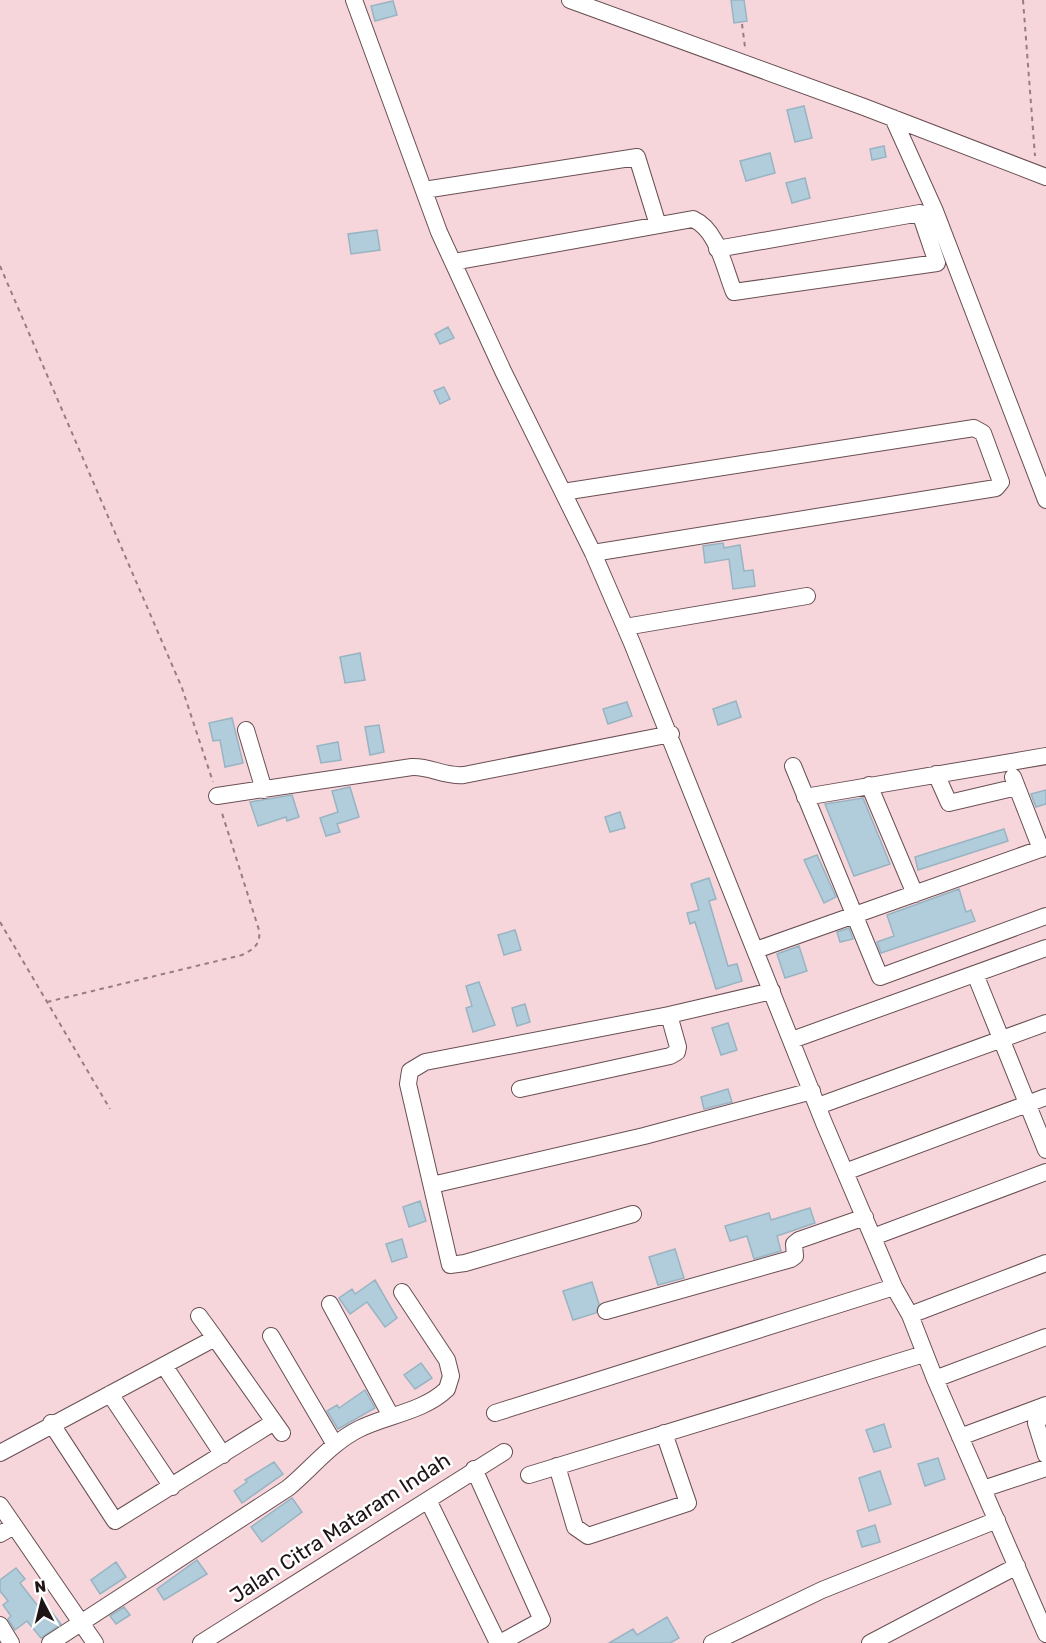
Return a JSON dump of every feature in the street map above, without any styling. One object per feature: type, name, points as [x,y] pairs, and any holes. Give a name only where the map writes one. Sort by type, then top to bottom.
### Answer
[{"type":"street","points":[[354,0],[423,190],[453,262],[593,553],[625,627],[671,734],[720,864],[845,1172],[894,1287],[910,1315],[924,1354],[1046,1634]]},
{"type":"street","points":[[570,0],[893,118],[1041,175]]},
{"type":"street","points":[[893,118],[935,211],[1046,500]]},
{"type":"street","points":[[423,190],[637,157],[658,225]]},
{"type":"street","points":[[453,262],[693,219],[710,231],[717,249],[734,292],[937,263],[920,213],[717,249]]},
{"type":"street","points":[[563,492],[974,428],[982,433],[1002,482],[996,488],[593,553]]},
{"type":"street","points":[[625,627],[807,596]]},
{"type":"street","points":[[246,730],[264,790]]},
{"type":"street","points":[[217,796],[422,766],[453,775],[464,775],[671,734]]},
{"type":"street","points":[[805,796],[1046,756]]},
{"type":"street","points":[[756,950],[1044,848],[1008,762]]},
{"type":"street","points":[[793,766],[888,994]]},
{"type":"street","points":[[936,774],[949,803],[1017,787]]},
{"type":"street","points":[[869,785],[915,894]]},
{"type":"street","points":[[880,976],[1046,916]]},
{"type":"street","points":[[792,1041],[1046,948]]},
{"type":"street","points":[[975,974],[1046,1150]]},
{"type":"street","points":[[633,1214],[462,1264],[450,1265],[437,1184],[408,1084],[410,1071],[416,1066],[669,1015],[772,991]]},
{"type":"street","points":[[520,1089],[670,1056],[677,1052],[678,1047],[669,1015]]},
{"type":"street","points":[[437,1184],[815,1098],[1001,1040],[1046,1023]]},
{"type":"street","points":[[845,1172],[1046,1097]]},
{"type":"street","points":[[873,1237],[1046,1172]]},
{"type":"street","points":[[606,1311],[791,1259],[795,1256],[794,1244],[799,1240],[864,1217]]},
{"type":"street","points":[[910,1315],[1046,1263]]},
{"type":"street","points":[[495,1413],[894,1287]]},
{"type":"street","points":[[50,1643],[288,1488],[334,1443],[359,1428],[414,1409],[442,1393],[451,1376],[447,1360],[402,1292]]},
{"type":"street","points":[[330,1304],[391,1416]]},
{"type":"street","points":[[51,1424],[115,1521],[223,1455],[278,1428],[199,1316]]},
{"type":"street","points":[[271,1336],[334,1443]]},
{"type":"street","points":[[0,1453],[51,1424],[165,1367],[215,1338]]},
{"type":"street","points":[[935,1379],[1046,1338]]},
{"type":"street","points":[[529,1475],[924,1354]]},
{"type":"street","points":[[165,1367],[223,1455]]},
{"type":"street","points":[[110,1394],[172,1487]]},
{"type":"street","points":[[960,1437],[1046,1405]]},
{"type":"street","points":[[1046,1416],[1038,1419],[1036,1423],[1046,1455]]},
{"type":"street","points":[[557,1466],[575,1527],[588,1536],[688,1503],[664,1433]]},
{"type":"street","name":"Jalan Citra Mataram Indah","points":[[201,1643],[504,1452]]},
{"type":"street","points":[[983,1489],[1046,1468]]},
{"type":"street","points":[[428,1500],[499,1643],[542,1620],[474,1469]]},
{"type":"street","points":[[0,1505],[7,1530],[83,1623],[95,1643]]},
{"type":"street","points":[[712,1643],[822,1590],[997,1520]]},
{"type":"street","points":[[870,1643],[1017,1566]]},
{"type":"street","points":[[0,1625],[11,1643]]},
{"type":"path","points":[[1023,0],[1041,175]]},
{"type":"path","points":[[742,24],[747,64]]},
{"type":"path","points":[[0,266],[182,688],[259,930],[257,945],[242,955],[47,1002]]},
{"type":"path","points":[[0,922],[110,1109]]},
{"type":"building","points":[[731,0],[744,0],[747,21],[734,23]]},
{"type":"building","points":[[393,1],[397,15],[375,21],[371,6]]},
{"type":"building","points":[[804,106],[812,138],[795,142],[787,110]]},
{"type":"building","points":[[884,146],[886,157],[872,160],[870,149]]},
{"type":"building","points":[[770,153],[775,173],[746,181],[740,161]]},
{"type":"building","points":[[805,178],[810,198],[792,203],[786,183]]},
{"type":"building","points":[[377,230],[380,250],[351,254],[348,234]]},
{"type":"building","points":[[448,327],[454,338],[440,344],[435,334]]},
{"type":"building","points":[[444,387],[450,399],[440,404],[434,391]]},
{"type":"building","points":[[723,543],[724,548],[740,545],[744,571],[753,570],[755,586],[733,589],[729,559],[705,563],[703,546]]},
{"type":"building","points":[[360,653],[365,680],[345,683],[340,657]]},
{"type":"building","points":[[736,701],[741,717],[718,725],[713,709]]},
{"type":"building","points":[[627,702],[632,716],[608,724],[603,709]]},
{"type":"building","points":[[232,718],[243,763],[225,767],[220,740],[213,741],[209,723]]},
{"type":"building","points":[[379,725],[384,752],[370,755],[365,727]]},
{"type":"building","points":[[338,742],[341,760],[321,763],[317,746]]},
{"type":"building","points":[[350,787],[359,817],[337,824],[340,832],[326,836],[320,818],[338,812],[332,791]]},
{"type":"building","points":[[1046,790],[1046,804],[1036,807],[1031,794]]},
{"type":"building","points":[[292,795],[299,817],[287,821],[286,817],[258,826],[250,802]]},
{"type":"building","points":[[863,798],[890,864],[854,876],[825,804]]},
{"type":"building","points":[[620,812],[625,828],[610,832],[605,817]]},
{"type":"building","points":[[1004,829],[1008,841],[918,870],[915,857]]},
{"type":"building","points":[[817,855],[836,897],[824,903],[804,860]]},
{"type":"building","points":[[709,878],[716,899],[709,901],[728,966],[737,964],[742,981],[716,989],[695,922],[690,924],[687,913],[699,910],[691,884]]},
{"type":"building","points":[[959,889],[966,912],[971,910],[975,921],[881,953],[877,942],[894,936],[887,915]]},
{"type":"building","points":[[849,928],[853,939],[840,942],[837,932]]},
{"type":"building","points":[[515,930],[521,950],[504,955],[498,935]]},
{"type":"building","points":[[799,946],[807,971],[785,978],[777,954]]},
{"type":"building","points":[[479,982],[495,1025],[473,1032],[466,1008],[472,1006],[466,986]]},
{"type":"building","points":[[525,1004],[530,1022],[517,1026],[512,1008]]},
{"type":"building","points":[[728,1023],[737,1050],[721,1055],[712,1028]]},
{"type":"building","points":[[728,1089],[732,1102],[704,1109],[701,1097]]},
{"type":"building","points":[[420,1201],[426,1221],[409,1227],[403,1207]]},
{"type":"building","points":[[810,1208],[815,1223],[777,1236],[781,1251],[754,1259],[747,1236],[730,1241],[725,1226],[769,1213],[771,1220]]},
{"type":"building","points":[[402,1239],[407,1257],[392,1262],[386,1244]]},
{"type":"building","points":[[675,1249],[684,1278],[658,1285],[649,1257]]},
{"type":"building","points":[[375,1280],[397,1318],[385,1327],[367,1302],[350,1314],[339,1298],[352,1289],[355,1294]]},
{"type":"building","points":[[592,1282],[599,1304],[596,1313],[573,1320],[563,1291]]},
{"type":"building","points":[[421,1363],[432,1378],[415,1389],[404,1375]]},
{"type":"building","points":[[365,1390],[375,1408],[338,1429],[327,1411],[337,1405],[339,1408]]},
{"type":"building","points":[[884,1424],[891,1447],[874,1452],[866,1430]]},
{"type":"building","points":[[938,1458],[945,1479],[925,1486],[918,1464]]},
{"type":"building","points":[[274,1462],[283,1474],[242,1503],[234,1491],[247,1482],[245,1480]]},
{"type":"building","points":[[880,1471],[891,1504],[869,1511],[859,1478]]},
{"type":"building","points":[[292,1498],[302,1512],[262,1542],[251,1527]]},
{"type":"building","points":[[875,1525],[880,1542],[862,1547],[857,1531]]},
{"type":"building","points":[[197,1560],[207,1574],[164,1600],[157,1589]]},
{"type":"building","points":[[116,1562],[126,1577],[100,1594],[91,1580]]},
{"type":"building","points":[[16,1568],[25,1579],[20,1583],[41,1610],[47,1606],[61,1624],[41,1638],[27,1621],[15,1630],[8,1619],[11,1616],[3,1605],[8,1601],[0,1591],[0,1580]]},
{"type":"building","points":[[124,1607],[130,1615],[116,1624],[110,1616]]},
{"type":"building","points":[[667,1617],[679,1638],[670,1643],[609,1643],[633,1629],[637,1635]]}]
